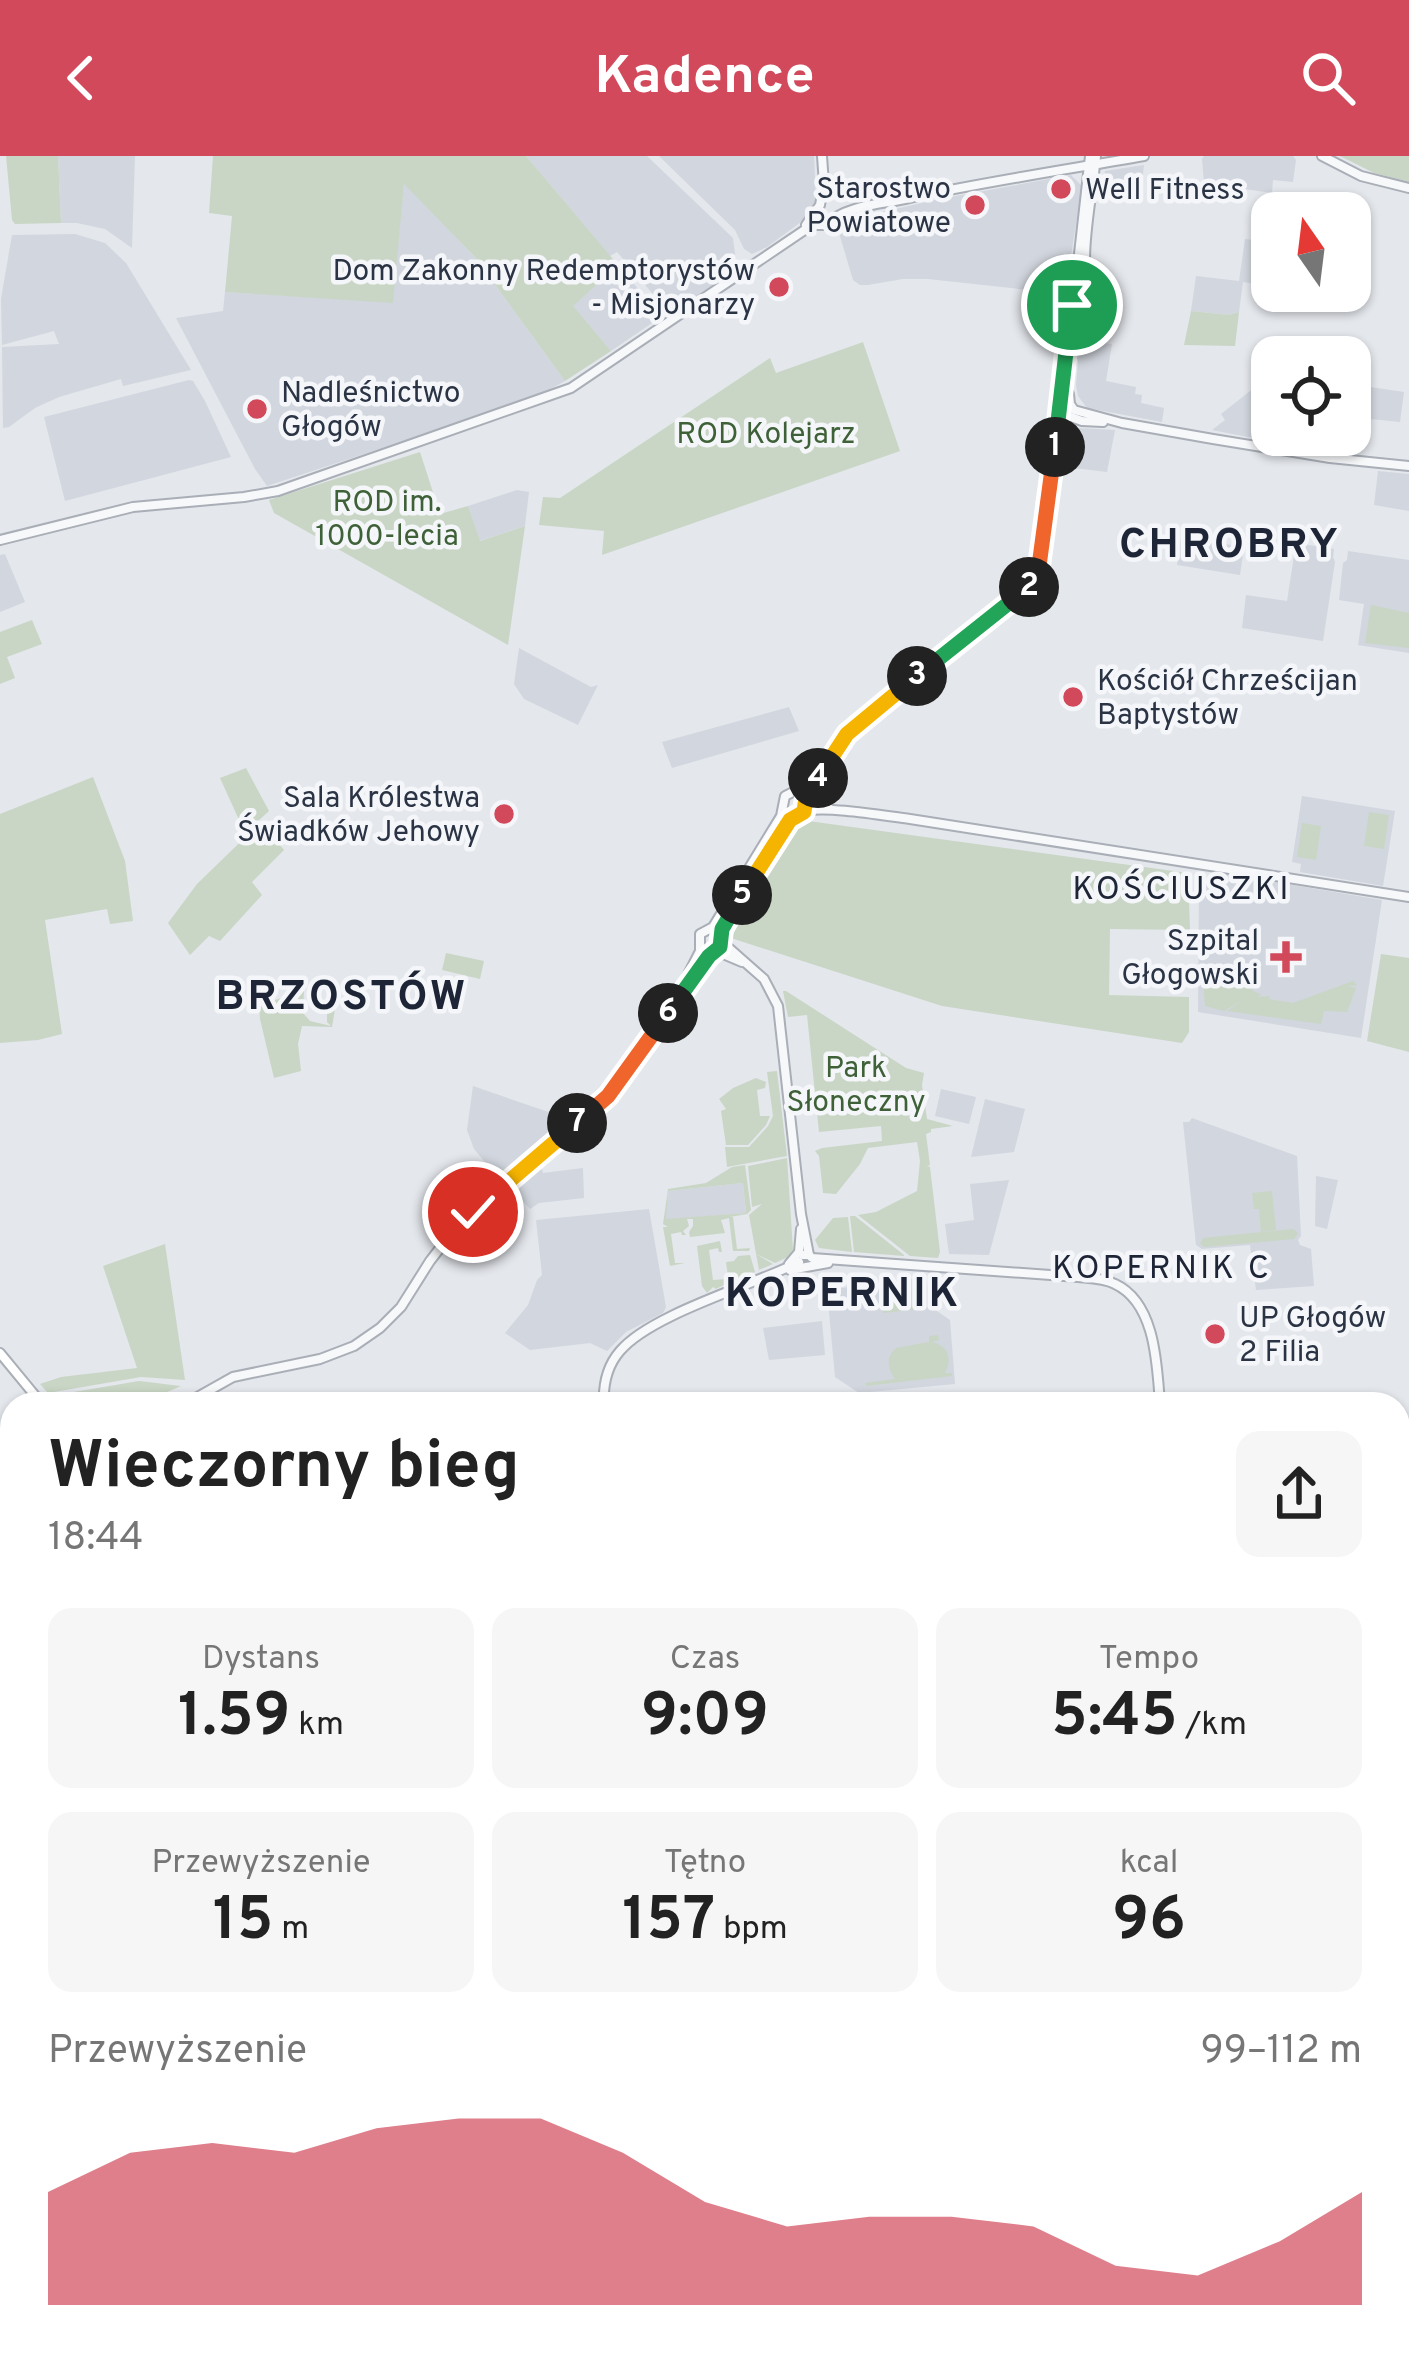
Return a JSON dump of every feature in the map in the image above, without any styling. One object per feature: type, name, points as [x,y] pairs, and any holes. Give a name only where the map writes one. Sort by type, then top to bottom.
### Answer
[{"type":"main road","points":[[0,1353],[31,1392]]},
{"type":"street","points":[[823,156],[823,214]]},
{"type":"street","points":[[0,540],[133,507],[273,493],[571,388],[823,214],[1093,160],[1144,156]]},
{"type":"street","points":[[1322,156],[1361,176],[1409,188]]},
{"type":"street","points":[[718,946],[705,952],[698,941],[700,934],[711,929],[783,809],[784,798],[829,749],[1028,588],[1039,566],[1093,160]]},
{"type":"street","points":[[1060,431],[1073,350],[1081,320],[1092,306],[1084,264],[1093,160]]},
{"type":"street","points":[[1076,296],[1089,297]]},
{"type":"street","points":[[1074,310],[1086,314]]},
{"type":"street","points":[[1065,393],[1082,417]]},
{"type":"street","points":[[1066,415],[1316,456],[1409,466]]},
{"type":"street","points":[[1060,431],[1082,417]]},
{"type":"street","points":[[246,497],[257,486],[273,493]]},
{"type":"street","points":[[206,1392],[233,1377],[320,1359],[354,1346],[380,1328],[401,1307],[454,1230],[608,1096],[718,946],[745,890],[847,734]]},
{"type":"street","points":[[813,785],[817,801],[834,810]]},
{"type":"street","points":[[794,792],[802,807]]},
{"type":"street","points":[[783,809],[926,821],[1409,897]]},
{"type":"street","points":[[711,929],[718,946],[750,966],[770,986],[780,1013],[806,1260]]},
{"type":"street","points":[[676,1000],[700,947]]},
{"type":"street","points":[[802,1222],[812,1250],[851,1261]]},
{"type":"street","points":[[776,1272],[799,1252],[802,1222]]},
{"type":"street","points":[[604,1392],[608,1370],[634,1337],[806,1260],[838,1259]]},
{"type":"street","points":[[806,1260],[1078,1276],[1117,1284],[1137,1303],[1148,1326],[1159,1392]]},
{"type":"shaded area","points":[[58,156],[135,156],[132,248],[105,229],[61,223]]},
{"type":"shaded area","points":[[526,156],[647,156],[733,238],[737,269],[670,314],[617,252],[610,256]]},
{"type":"shaded area","points":[[659,156],[814,156],[816,201],[805,219],[752,254],[744,249],[735,230]]},
{"type":"shaded area","points":[[1293,156],[1296,160],[1293,182],[1273,180],[1272,192],[1265,192],[1204,183],[1202,159]]},
{"type":"shaded area","points":[[1144,165],[1141,190],[1102,191],[1105,171]]},
{"type":"shaded area","points":[[1071,175],[1082,186],[1065,294],[928,279],[868,285],[853,280],[839,233],[847,220]]},
{"type":"shaded area","points":[[404,183],[475,257],[565,381],[467,420],[267,486],[176,318],[223,311],[225,292],[392,302]]},
{"type":"shaded area","points":[[75,234],[105,243],[126,263],[191,370],[123,386],[121,379],[59,397],[3,428],[2,347],[59,344],[54,331],[2,345],[1,299],[12,235]]},
{"type":"shaded area","points":[[1245,239],[1251,240],[1251,283],[1243,282],[1239,312],[1191,311],[1196,276],[1239,281]]},
{"type":"shaded area","points":[[618,265],[659,314],[611,351],[572,306]]},
{"type":"shaded area","points":[[1080,340],[1112,344],[1106,381],[1136,387],[1141,403],[1164,408],[1162,422],[1087,408],[1076,385]]},
{"type":"shaded area","points":[[189,380],[205,401],[231,457],[65,501],[44,417]]},
{"type":"shaded area","points":[[1371,387],[1404,392],[1400,422],[1371,419]]},
{"type":"shaded area","points":[[1251,390],[1251,438],[1212,430],[1225,420],[1221,414]]},
{"type":"shaded area","points":[[1079,428],[1115,430],[1107,472],[1065,467],[1070,437]]},
{"type":"shaded area","points":[[1378,471],[1409,474],[1409,511],[1374,505]]},
{"type":"shaded area","points":[[517,490],[529,492],[525,526],[479,541],[468,506]]},
{"type":"shaded area","points":[[1181,537],[1244,547],[1240,575],[1177,565]]},
{"type":"shaded area","points":[[1296,543],[1334,549],[1323,641],[1242,628],[1246,595],[1287,601]]},
{"type":"shaded area","points":[[1348,551],[1409,560],[1409,653],[1358,645],[1364,604],[1339,600]]},
{"type":"shaded area","points":[[5,554],[25,602],[0,612],[0,555]]},
{"type":"shaded area","points":[[519,648],[591,687],[598,685],[578,725],[524,699],[514,684]]},
{"type":"shaded area","points":[[789,707],[799,731],[672,768],[662,742]]},
{"type":"shaded area","points":[[1302,796],[1395,811],[1383,886],[1300,872],[1301,864],[1292,862]]},
{"type":"shaded area","name":"Szpital Głogowski","points":[[1215,872],[1382,900],[1361,1038],[1198,1012],[1199,885],[1213,880]]},
{"type":"shaded area","points":[[473,1086],[566,1118],[496,1175],[474,1149],[467,1130]]},
{"type":"shaded area","points":[[941,1089],[976,1097],[969,1124],[935,1116]]},
{"type":"shaded area","points":[[985,1099],[1025,1109],[1014,1152],[971,1157]]},
{"type":"shaded area","points":[[1192,1118],[1297,1156],[1298,1240],[1311,1249],[1314,1286],[1256,1290],[1250,1245],[1202,1249],[1196,1245],[1183,1122]]},
{"type":"shaded area","points":[[541,1166],[543,1173],[583,1168],[584,1198],[539,1203],[530,1209],[513,1190]]},
{"type":"shaded area","points":[[1316,1176],[1338,1180],[1327,1229],[1315,1226]]},
{"type":"shaded area","points":[[1009,1180],[989,1255],[949,1254],[945,1224],[974,1220],[970,1184]]},
{"type":"shaded area","points":[[743,1183],[746,1213],[665,1220],[668,1191]]},
{"type":"shaded area","points":[[649,1209],[666,1307],[663,1313],[626,1332],[607,1351],[590,1343],[530,1350],[505,1333],[528,1305],[542,1275],[536,1220]]},
{"type":"shaded area","points":[[926,1279],[934,1309],[950,1320],[955,1384],[858,1392],[835,1377],[827,1290]]},
{"type":"shaded area","points":[[822,1321],[825,1355],[769,1360],[763,1328]]},
{"type":"green space","points":[[6,156],[58,156],[61,223],[15,224]]},
{"type":"green space","points":[[213,156],[526,156],[618,265],[573,306],[611,351],[565,381],[475,257],[404,184],[393,303],[225,292],[232,216],[209,213]]},
{"type":"green space","points":[[1340,156],[1409,156],[1409,182],[1374,173]]},
{"type":"green space","points":[[1191,311],[1239,312],[1235,346],[1184,345]]},
{"type":"green space","name":"ROD Kolejarz","points":[[863,342],[900,451],[602,555],[604,531],[539,525],[543,497],[560,498],[770,358],[776,373]]},
{"type":"green space","name":"ROD im. 1000-lecia","points":[[420,452],[440,514],[468,506],[480,541],[525,526],[508,645],[274,513],[269,500]]},
{"type":"green space","points":[[1371,605],[1409,613],[1409,648],[1365,643]]},
{"type":"green space","points":[[32,620],[42,644],[7,657],[15,678],[0,684],[0,632]]},
{"type":"green space","points":[[246,768],[269,811],[245,833],[220,778]]},
{"type":"green space","points":[[93,777],[125,861],[133,921],[110,924],[107,909],[45,920],[62,1034],[0,1043],[0,814]]},
{"type":"green space","points":[[1369,812],[1389,815],[1384,849],[1364,846]]},
{"type":"green space","points":[[801,820],[1188,873],[1190,930],[1110,929],[1109,995],[1189,997],[1189,1032],[1182,1043],[942,1006],[731,938],[769,866]]},
{"type":"green space","points":[[261,822],[284,850],[252,882],[262,895],[220,941],[209,936],[190,955],[168,923],[197,884]]},
{"type":"green space","points":[[1302,823],[1321,826],[1316,860],[1297,857]]},
{"type":"green space","points":[[446,953],[484,961],[480,979],[442,970]]},
{"type":"green space","points":[[1381,954],[1409,958],[1409,1052],[1367,1041]]},
{"type":"green space","points":[[1203,964],[1222,969],[1222,976],[1226,970],[1231,972],[1261,994],[1258,997],[1293,1003],[1353,981],[1357,985],[1348,986],[1356,988],[1347,1012],[1324,1011],[1321,1024],[1227,1011],[1243,1000],[1224,1011],[1205,1006],[1203,980],[1215,981],[1204,977]]},
{"type":"green space","points":[[304,991],[303,1013],[310,1021],[331,1026],[327,1003],[310,996],[336,1003],[332,1027],[302,1026],[301,1071],[274,1078],[259,1005]]},
{"type":"green space","name":"Park Słoneczny","points":[[783,991],[906,1068],[924,1073],[927,1119],[953,1126],[926,1134],[938,1258],[910,1256],[858,1215],[876,1212],[917,1191],[917,1142],[868,1148],[836,1194],[823,1193],[815,1151],[882,1141],[881,1126],[819,1132],[807,1015],[788,1017]]},
{"type":"green space","points":[[777,1071],[787,1156],[727,1167],[725,1147],[749,1147],[768,1126],[773,1116],[767,1072]]},
{"type":"green space","points":[[756,1078],[766,1082],[765,1088],[757,1090],[760,1116],[770,1116],[766,1125],[748,1145],[726,1145],[721,1111],[726,1109],[719,1099]]},
{"type":"green space","points":[[787,1158],[793,1250],[775,1263],[756,1254],[749,1215],[762,1204],[752,1207],[748,1166]]},
{"type":"green space","points":[[745,1165],[751,1210],[747,1214],[730,1217],[737,1249],[749,1251],[733,1251],[729,1218],[721,1220],[725,1233],[690,1237],[693,1219],[687,1219],[686,1235],[671,1234],[675,1263],[685,1263],[670,1266],[663,1227],[668,1227],[663,1224],[668,1189],[706,1183],[732,1167]],"holes":[[[743,1183],[746,1213],[666,1219],[668,1191]]]},
{"type":"green space","points":[[1272,1191],[1276,1230],[1261,1232],[1252,1193]]},
{"type":"green space","points":[[850,1216],[904,1256],[854,1252]]},
{"type":"green space","points":[[848,1217],[852,1252],[819,1248],[815,1240],[833,1218]]},
{"type":"green space","points":[[1293,1229],[1298,1233],[1294,1239],[1200,1244],[1203,1238]]},
{"type":"green space","points":[[720,1241],[722,1252],[709,1250],[713,1280],[726,1279],[726,1284],[707,1293],[697,1246]]},
{"type":"green space","points":[[165,1244],[185,1380],[141,1377],[54,1392],[40,1384],[137,1368],[103,1266]]},
{"type":"green space","points":[[756,1254],[773,1264],[759,1270]]},
{"type":"green space","points":[[750,1255],[755,1272],[729,1284],[726,1262]]},
{"type":"green space","points":[[916,1290],[918,1309],[883,1313],[881,1294]]},
{"type":"green space","points":[[938,1335],[939,1340],[932,1342],[948,1353],[945,1373],[952,1376],[866,1386],[895,1379],[889,1363],[896,1348],[929,1342],[929,1336]]},
{"type":"green space","points":[[139,1381],[181,1386],[167,1392],[74,1392]]},
{"type":"place","name":"Well Fitness","points":[[1061,189]]},
{"type":"place","name":"Starostwo Powiatowe","points":[[975,205]]},
{"type":"place","name":"Dom Zakonny Redemptorystów - Misjonarzy","points":[[779,287]]},
{"type":"place","name":"Nadleśnictwo Głogów","points":[[257,409]]},
{"type":"place","name":"Kościół Chrześcijan Baptystów","points":[[1073,697]]},
{"type":"place","name":"Sala Królestwa Świadków Jehowy","points":[[504,814]]},
{"type":"place","name":"Szpital Głogowski","points":[[1286,957]]},
{"type":"place","name":"UP Głogów 2 Filia","points":[[1215,1334]]},
{"type":"district","name":"CHROBRY","points":[[1230,542]]},
{"type":"district","name":"KOŚCIUSZKI","points":[[1182,887]]},
{"type":"district","name":"BRZOSTÓW","points":[[342,994]]},
{"type":"district","name":"KOPERNIK C","points":[[1162,1266]]},
{"type":"district","name":"KOPERNIK","points":[[843,1291]]},
{"type":"route","points":[[473,1212],[615,1088],[676,1000],[720,947],[722,929],[745,890],[790,820],[804,812],[806,797],[847,734],[1023,593],[1035,578],[1072,305]]}]
